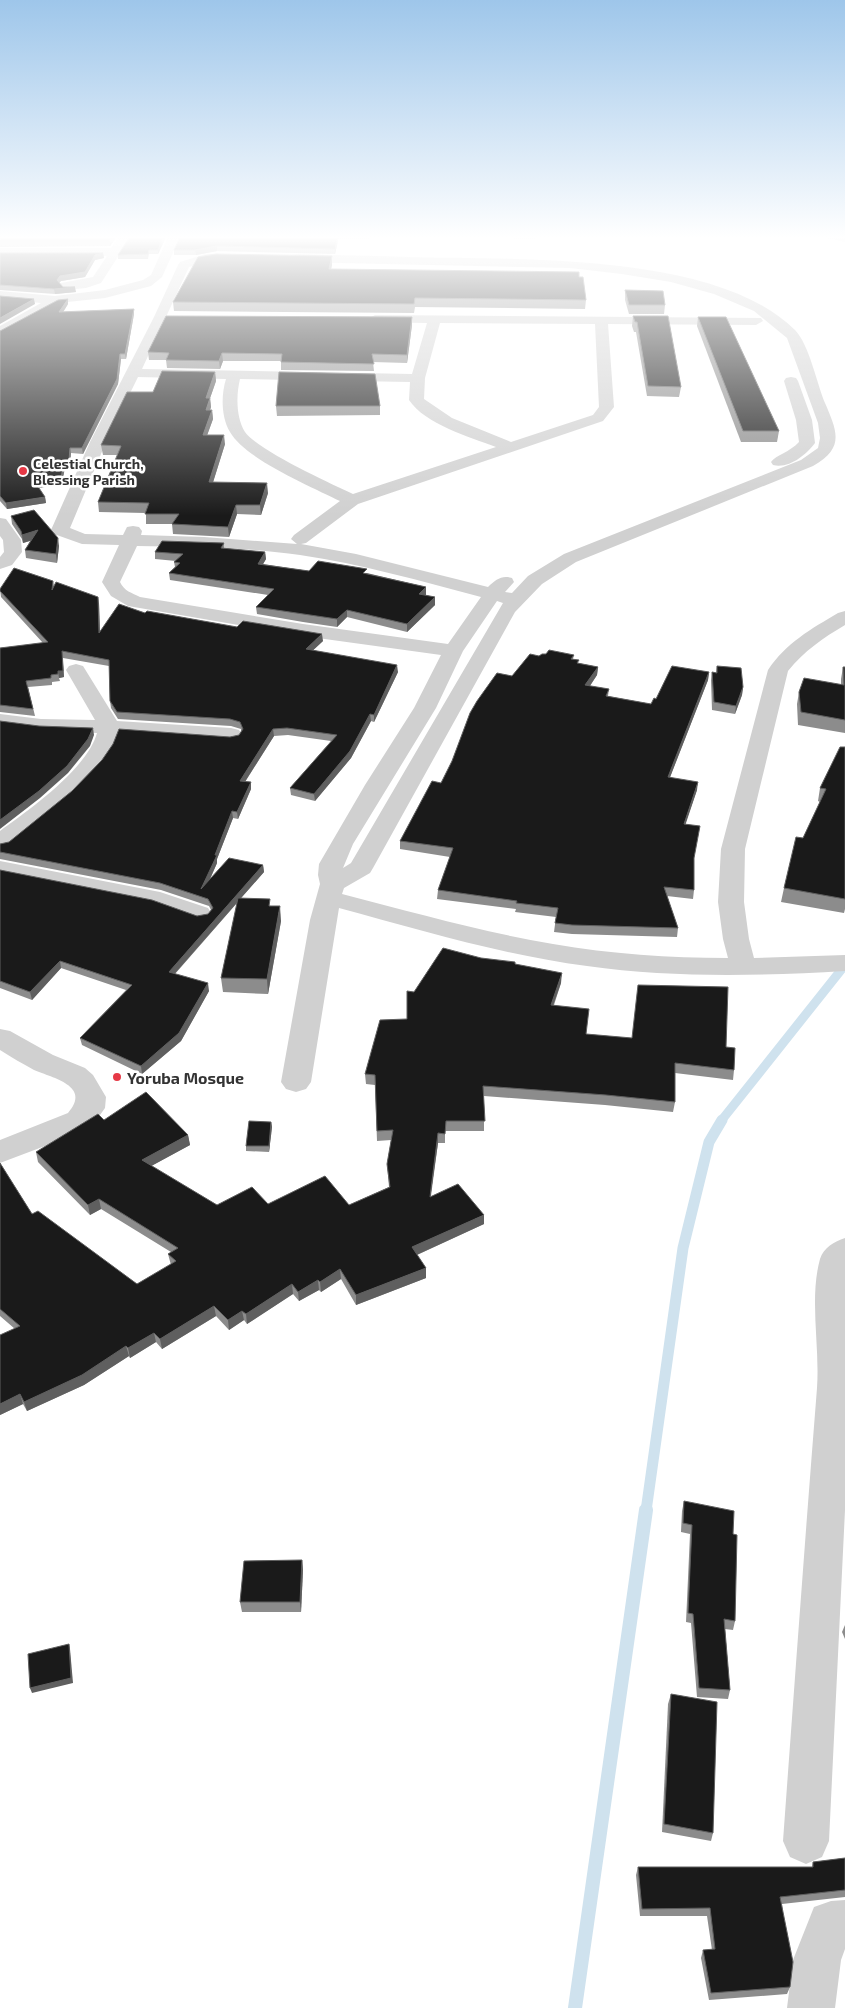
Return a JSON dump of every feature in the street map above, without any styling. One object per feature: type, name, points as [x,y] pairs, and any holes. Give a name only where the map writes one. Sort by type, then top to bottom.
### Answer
[{"type":"street","points":[[154,329],[98,442],[63,519],[60,530],[71,535],[83,531],[298,549],[498,588]]},
{"type":"street","points":[[432,329],[418,378],[416,400],[420,406],[446,420],[512,448]]},
{"type":"street","points":[[300,539],[352,500],[593,421],[604,413],[607,407],[602,329]]},
{"type":"street","points":[[764,329],[768,332]]},
{"type":"street","points":[[331,891],[360,868],[480,656],[520,594],[550,569],[570,558],[785,474],[819,457],[829,445],[826,423],[798,346],[786,329]]},
{"type":"street","points":[[296,1082],[323,920],[331,891],[331,864],[340,844],[425,708],[453,651],[498,588],[522,569],[561,549],[725,485],[797,454],[808,444],[804,420],[788,370]]},
{"type":"street","points":[[132,373],[418,378]]},
{"type":"street","points":[[235,374],[231,382],[230,393],[233,423],[240,436],[288,468],[352,500]]},
{"type":"street","points":[[804,420],[845,427]]},
{"type":"street","points":[[0,523],[12,540],[13,552],[6,562],[0,564]]},
{"type":"street","points":[[132,536],[252,534],[300,539],[346,546],[520,594]]},
{"type":"street","points":[[132,536],[112,582],[113,589],[116,592],[135,602],[303,630],[453,651]]},
{"type":"street","points":[[743,966],[736,939],[731,902],[732,849],[757,759],[770,696],[778,670],[790,655],[808,639],[845,617]]},
{"type":"street","points":[[0,843],[56,798],[81,774],[102,750],[109,737],[110,727],[76,670]]},
{"type":"street","points":[[0,720],[41,726],[110,727],[231,735]]},
{"type":"street","points":[[0,868],[160,900],[199,914]]},
{"type":"street","points":[[331,891],[418,923],[544,951],[588,958],[641,963],[743,966],[845,963]]},
{"type":"street","points":[[0,1038],[43,1062],[75,1075],[83,1082],[91,1097],[90,1108],[79,1121],[0,1152]]},
{"type":"street","points":[[806,1840],[836,1371],[833,1286],[837,1258],[845,1251]]},
{"type":"street","points":[[811,2008],[817,1960],[830,1924],[845,1923]]},
{"type":"building","points":[[4,329],[130,329],[125,354],[120,354],[117,379],[82,448],[70,448],[69,460],[64,461],[61,478],[35,482],[45,497],[6,503],[0,496],[0,331]]},
{"type":"building","points":[[160,329],[410,329],[407,355],[372,354],[374,364],[281,362],[282,354],[222,353],[219,361],[166,360],[169,353],[148,352]]},
{"type":"building","points":[[638,329],[670,329],[681,387],[648,386]]},
{"type":"building","points":[[703,329],[731,329],[779,431],[743,431]]},
{"type":"building","points":[[162,371],[215,372],[206,398],[210,398],[206,410],[212,410],[203,435],[224,435],[209,482],[267,483],[260,505],[236,505],[228,527],[172,524],[179,514],[145,514],[149,503],[98,502],[121,446],[101,445],[127,392],[153,392]]},
{"type":"building","points":[[279,372],[375,374],[380,406],[276,406]]},
{"type":"building","points":[[34,510],[58,538],[56,554],[25,550],[38,530],[22,535],[11,516]]},
{"type":"building","points":[[162,541],[224,543],[221,548],[265,552],[258,564],[309,571],[318,561],[367,569],[363,573],[426,587],[419,594],[435,597],[407,624],[347,610],[337,619],[256,607],[274,589],[169,573],[180,563],[174,562],[183,554],[155,552]]},
{"type":"building","points":[[14,568],[53,581],[52,590],[56,582],[98,597],[99,633],[119,604],[145,613],[147,611],[237,627],[243,621],[322,634],[306,649],[397,665],[374,715],[370,714],[350,751],[314,794],[290,788],[337,735],[287,728],[273,729],[240,781],[251,782],[237,812],[232,811],[215,855],[217,855],[201,889],[229,858],[263,865],[169,972],[208,983],[179,1033],[141,1066],[80,1038],[132,985],[60,961],[30,992],[0,981],[0,870],[152,900],[197,916],[208,914],[213,908],[208,899],[160,883],[0,852],[0,844],[9,842],[72,791],[102,760],[113,744],[119,729],[230,737],[239,735],[243,729],[240,722],[230,719],[117,712],[110,701],[109,660],[62,651],[63,671],[58,671],[58,674],[51,675],[51,678],[26,681],[33,709],[0,705],[0,648],[48,642],[0,591]]},
{"type":"building","points":[[549,650],[574,655],[571,659],[579,660],[577,663],[598,667],[585,685],[609,689],[606,696],[651,704],[654,698],[656,699],[672,666],[709,672],[668,777],[698,782],[684,824],[700,826],[694,858],[694,890],[664,887],[678,928],[555,923],[558,908],[438,890],[453,848],[400,841],[432,781],[441,783],[452,761],[470,713],[497,673],[512,676],[530,654],[539,656],[546,654]]},
{"type":"building","points":[[717,666],[741,668],[743,687],[736,706],[714,702],[712,672],[717,673]]},
{"type":"building","points":[[843,667],[845,667],[845,720],[801,712],[799,692],[804,678],[844,685]]},
{"type":"building","points":[[0,721],[39,726],[93,728],[88,739],[67,766],[39,791],[0,820]]},
{"type":"building","points":[[840,747],[845,747],[845,899],[784,888],[796,837],[803,838],[826,789],[820,788]]},
{"type":"building","points":[[238,898],[270,899],[269,906],[280,906],[267,979],[221,978]]},
{"type":"building","points":[[443,948],[481,958],[515,962],[515,964],[562,973],[551,1005],[589,1009],[586,1034],[632,1038],[638,985],[728,987],[726,1047],[735,1048],[734,1070],[675,1063],[675,1102],[483,1086],[485,1121],[446,1121],[445,1134],[438,1133],[430,1197],[458,1184],[484,1215],[412,1247],[426,1268],[356,1295],[340,1269],[320,1282],[318,1280],[298,1292],[292,1284],[246,1314],[242,1311],[228,1320],[214,1306],[160,1339],[154,1333],[128,1348],[126,1346],[82,1375],[24,1402],[20,1394],[0,1404],[0,1335],[20,1326],[0,1309],[0,1163],[32,1214],[38,1211],[137,1284],[176,1261],[168,1254],[178,1248],[99,1199],[88,1205],[36,1152],[98,1114],[104,1120],[146,1092],[188,1135],[142,1160],[217,1205],[252,1187],[268,1204],[325,1176],[349,1205],[390,1187],[387,1164],[393,1130],[377,1131],[375,1075],[365,1074],[380,1020],[407,1019],[407,991],[414,992]]},
{"type":"building","points":[[249,1121],[271,1122],[269,1146],[246,1146]]},
{"type":"building","points":[[684,1501],[734,1511],[733,1534],[737,1535],[735,1621],[724,1619],[730,1690],[699,1688],[693,1614],[688,1613],[692,1525],[683,1523]]},
{"type":"building","points":[[302,1560],[300,1602],[240,1602],[244,1561]]},
{"type":"building","points":[[69,1644],[71,1678],[30,1688],[28,1654]]},
{"type":"building","points":[[671,1694],[717,1702],[713,1833],[664,1824]]},
{"type":"building","points":[[845,1858],[845,1890],[780,1897],[793,1962],[790,1987],[711,1993],[703,1950],[715,1949],[710,1908],[642,1909],[638,1867],[813,1867],[813,1862]]},
{"type":"waterway","points":[[721,1121],[845,965]]},
{"type":"waterway","points":[[646,1511],[683,1248],[709,1142],[722,1120]]},
{"type":"waterway","points":[[575,2008],[646,1510]]},
{"type":"place","name":"Celestial Church, Blessing Parish","points":[[23,471]]},
{"type":"place","name":"Yoruba Mosque","points":[[117,1077]]}]
